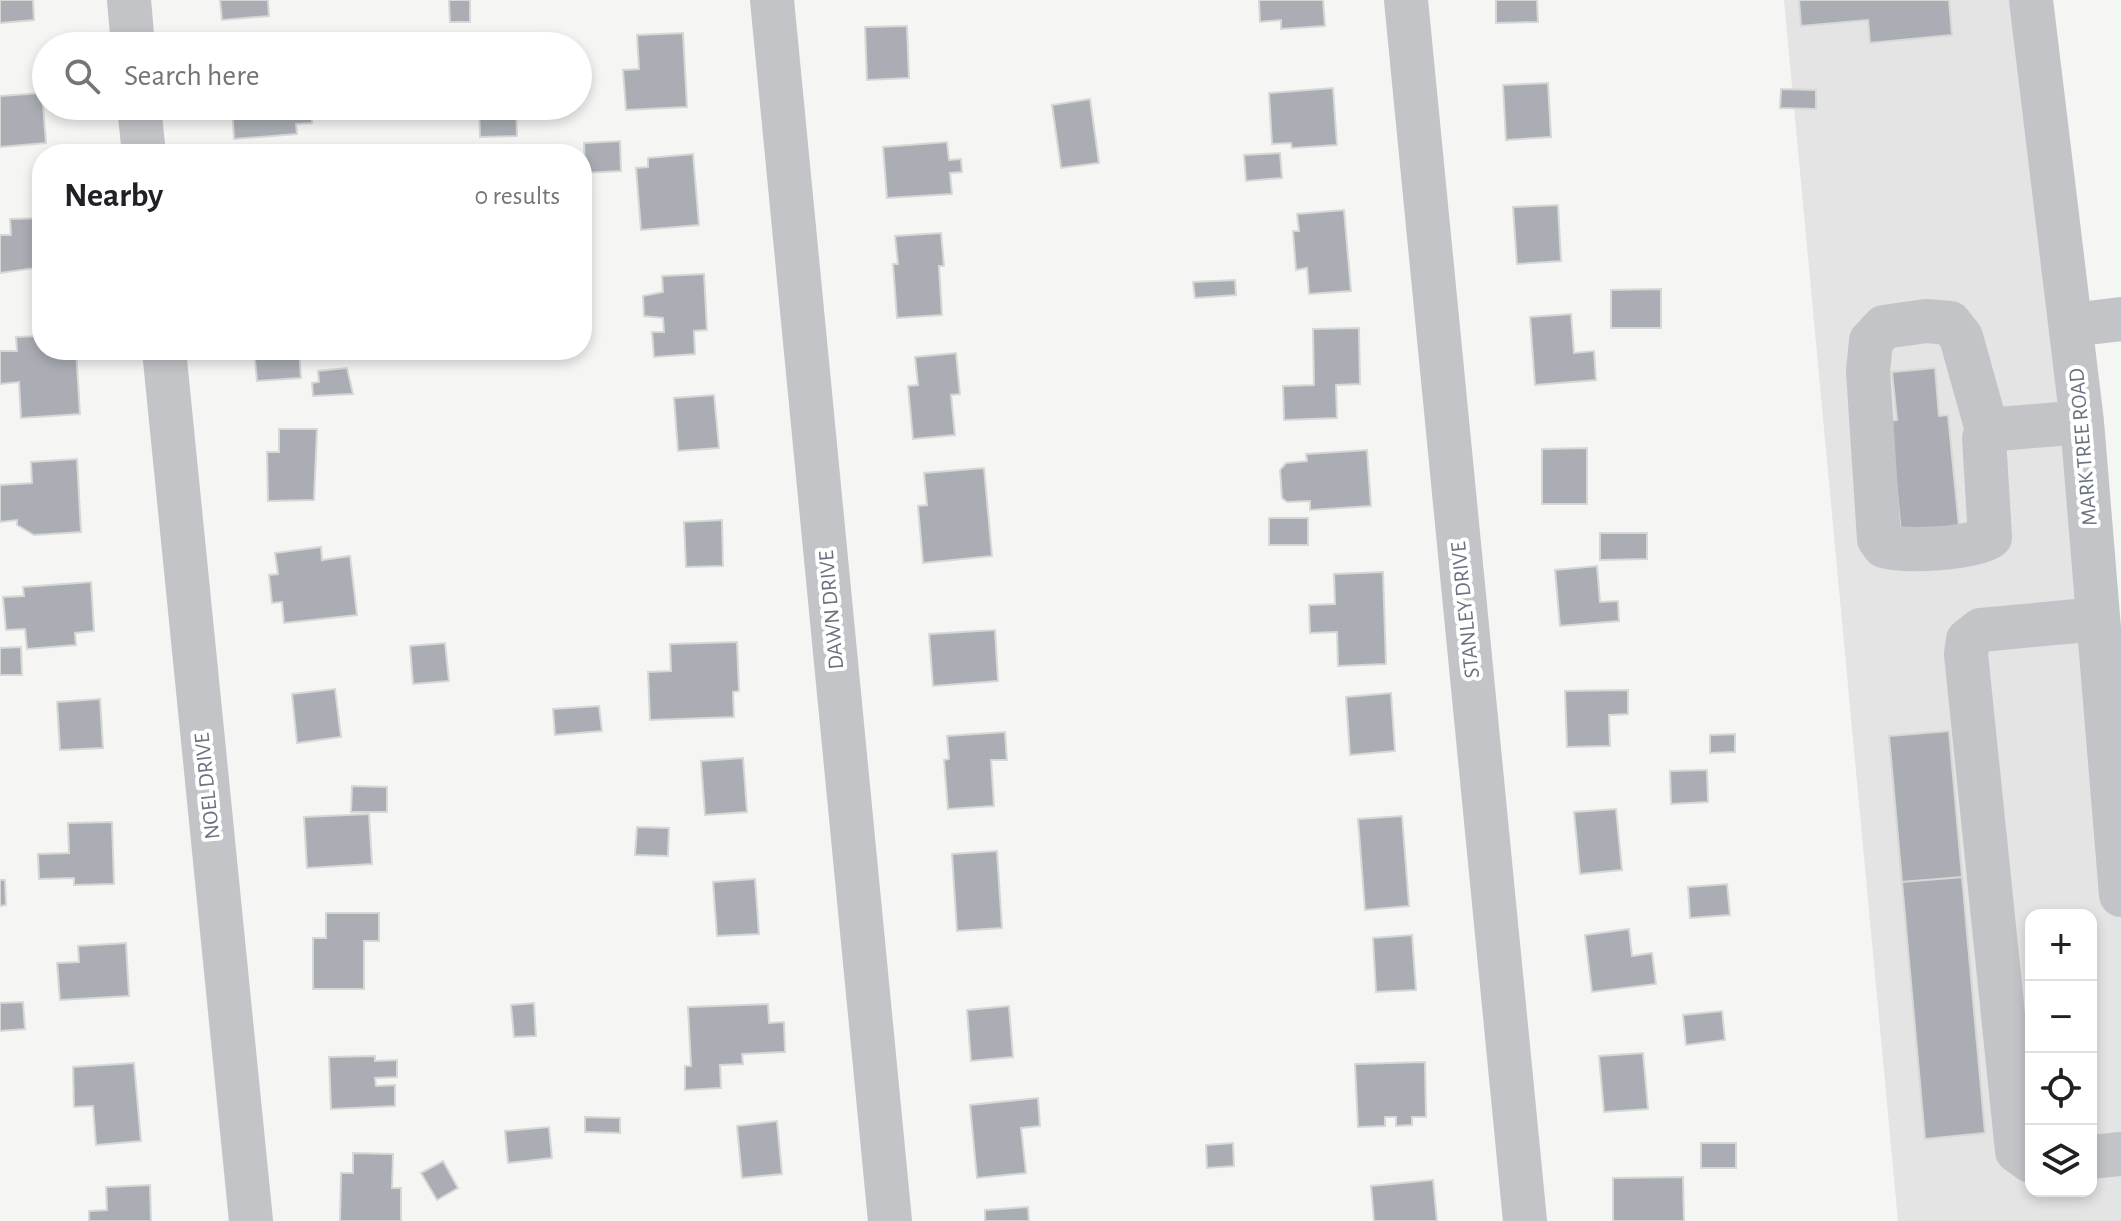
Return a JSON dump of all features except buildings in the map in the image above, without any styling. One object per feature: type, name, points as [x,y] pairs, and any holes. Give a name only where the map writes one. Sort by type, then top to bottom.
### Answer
[{"type":"street","points":[[129,0],[132,32]]},
{"type":"street","name":"DAWN DRIVE","points":[[772,0],[890,1221]]},
{"type":"street","name":"STANLEY DRIVE","points":[[1406,0],[1525,1221]]},
{"type":"street","name":"MARK TREE ROAD","points":[[2031,0],[2082,422],[2121,895]]},
{"type":"street","points":[[140,120],[143,144]]},
{"type":"street","points":[[2071,325],[2121,319]]},
{"type":"street","points":[[1926,321],[1950,323],[1961,337],[1987,430],[1984,438],[1990,537],[1982,543],[1963,545],[1896,550],[1884,546],[1879,539],[1868,371],[1871,341],[1884,327],[1926,321]]},
{"type":"street","name":"NOEL DRIVE","points":[[165,360],[251,1221]]},
{"type":"street","points":[[1987,430],[2082,422]]},
{"type":"street","points":[[2025,1157],[2017,1151],[1966,654],[1968,640],[1981,630],[2098,619]]},
{"type":"street","points":[[2097,1156],[2121,1154]]},
{"type":"shaded area","points":[[1784,0],[2031,0],[2121,895],[2121,1221],[1898,1221]]}]
